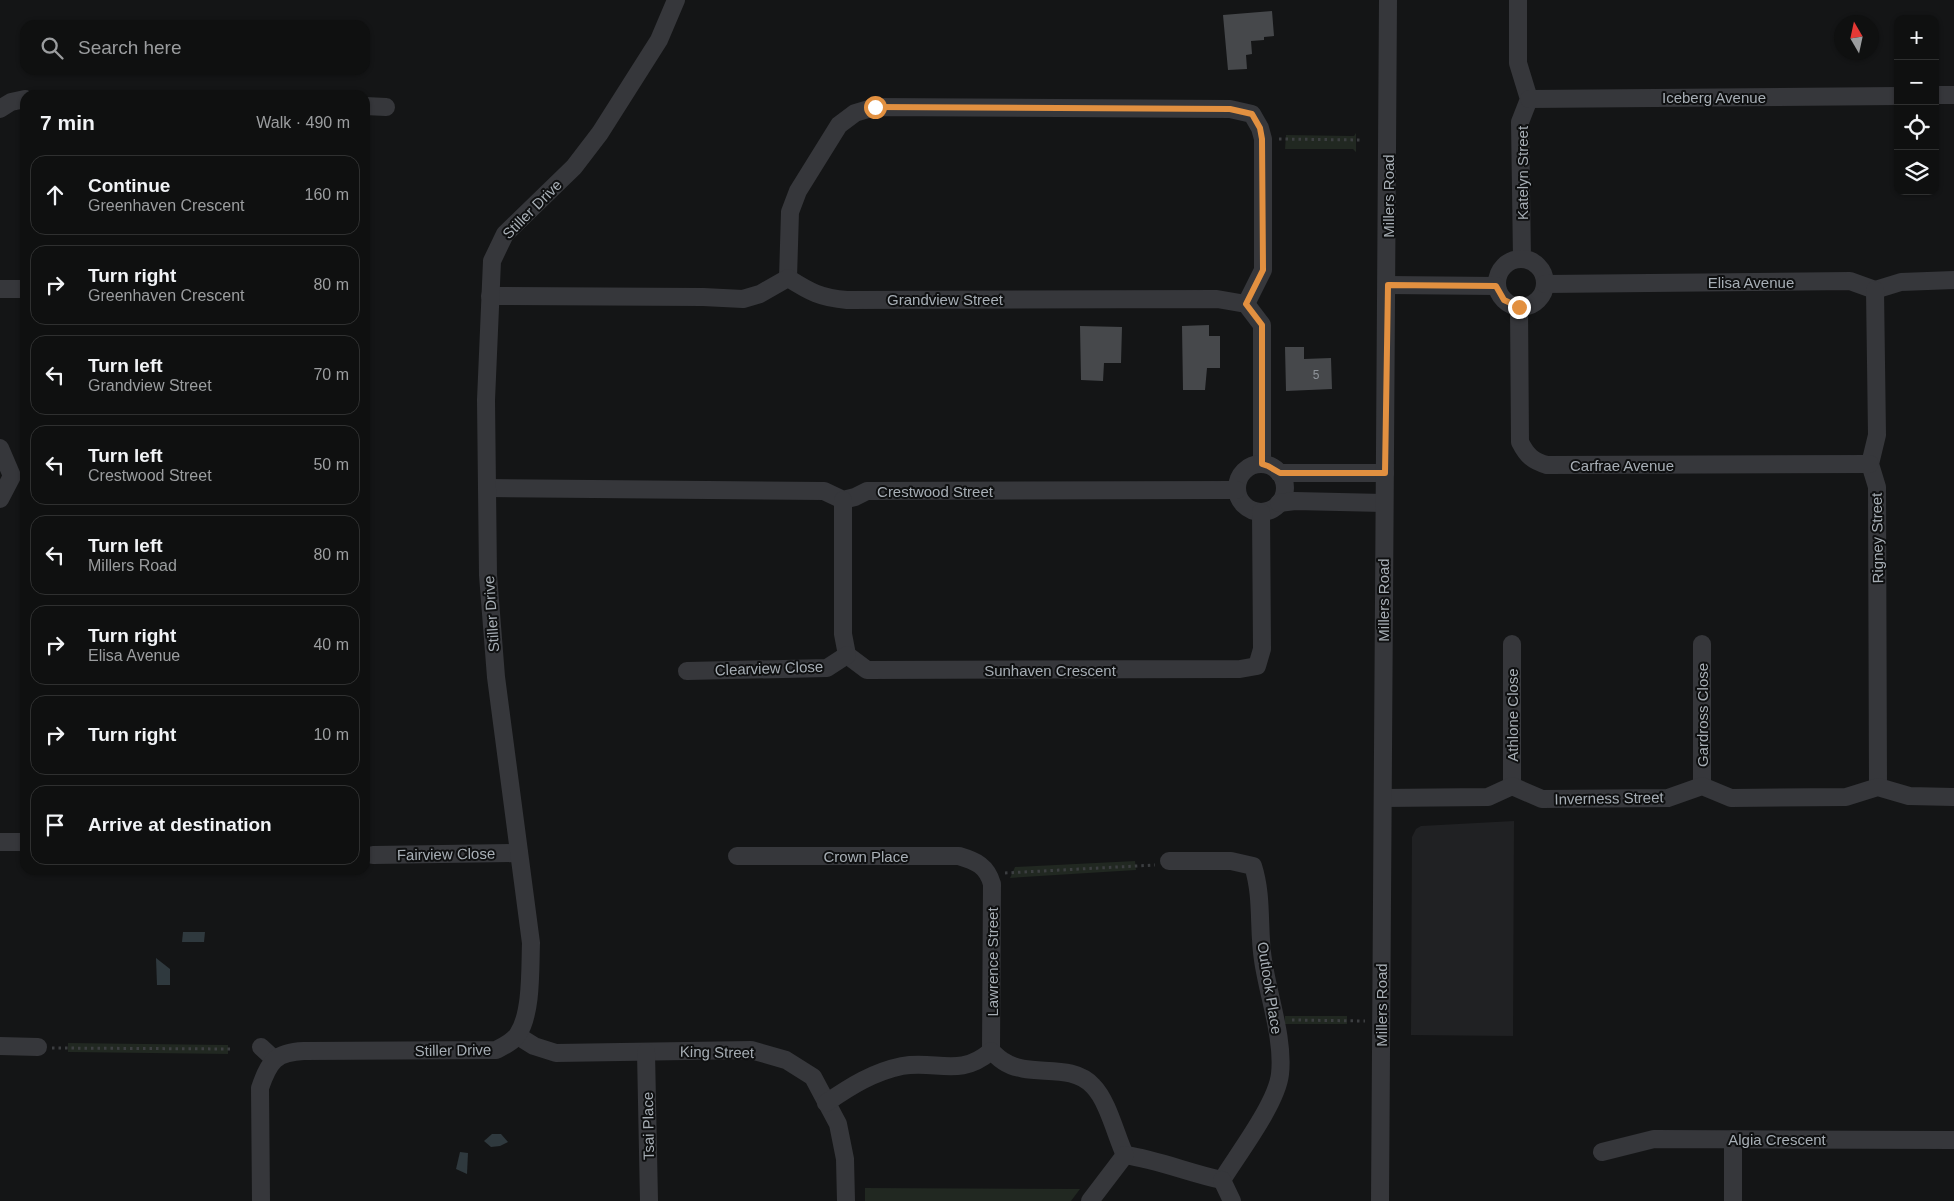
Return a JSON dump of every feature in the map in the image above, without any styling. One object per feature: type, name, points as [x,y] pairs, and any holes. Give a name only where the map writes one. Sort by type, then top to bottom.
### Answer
[{"type":"street","name":"Stiller Drive","points":[[274,1059],[287,1052],[304,1051],[496,1050],[518,1036],[525,1015],[531,943],[492,640],[488,575],[486,400],[492,261],[500,241],[574,167],[600,133],[659,40],[676,0]]},
{"type":"street","name":"Millers Road","points":[[1380,1201],[1384,503],[1388,285],[1388,0]]},
{"type":"street","points":[[1518,0],[1518,63],[1529,99]]},
{"type":"street","points":[[1939,96],[1954,95]]},
{"type":"street","name":"Iceberg Avenue","points":[[1529,99],[1894,96]]},
{"type":"street","name":"Katelyn Street","points":[[1522,259],[1520,122],[1529,99]]},
{"type":"street","points":[[0,109],[11,102],[20,100]]},
{"type":"street","points":[[370,106],[386,107]]},
{"type":"street","points":[[490,296],[703,297],[743,299],[760,294],[788,278],[790,212],[798,191],[839,124],[855,113],[875,107],[1230,109],[1252,114],[1260,128],[1262,139],[1263,270],[1246,304],[1262,325],[1262,464]]},
{"type":"street","points":[[1522,259],[1536,264],[1541,270],[1545,284],[1543,292],[1534,303],[1519,307],[1504,300],[1496,286],[1497,277],[1506,263],[1522,259]]},
{"type":"street","name":"Grandview Street","points":[[788,278],[811,292],[826,298],[847,300],[1217,299],[1246,304]]},
{"type":"street","points":[[1875,290],[1901,282],[1954,280]]},
{"type":"street","name":"Elisa Avenue","points":[[1545,284],[1850,281],[1875,290]]},
{"type":"street","points":[[1388,285],[1496,286]]},
{"type":"street","points":[[0,289],[20,289]]},
{"type":"street","name":"Rigney Street","points":[[1875,290],[1877,435],[1870,464],[1877,487],[1878,788]]},
{"type":"street","name":"Carfrae Avenue","points":[[1519,307],[1520,442],[1526,454],[1536,462],[1547,465],[1870,464]]},
{"type":"street","points":[[0,448],[19,476],[0,498]]},
{"type":"street","points":[[1384,503],[1295,501],[1279,504],[1267,511],[1261,512],[1248,508],[1239,497],[1237,490],[1238,482],[1246,469],[1262,464],[1280,473],[1385,473]]},
{"type":"street","points":[[1279,504],[1285,489],[1280,473]]},
{"type":"street","points":[[487,488],[824,490],[843,500],[843,634],[847,655]]},
{"type":"street","name":"Crestwood Street","points":[[843,500],[867,491],[1237,490]]},
{"type":"street","name":"Sunhaven Crescent","points":[[847,655],[866,670],[1240,669],[1257,666],[1262,649],[1261,512]]},
{"type":"street","name":"Athlone Close","points":[[1512,644],[1512,786]]},
{"type":"street","name":"Gardross Close","points":[[1702,644],[1702,786]]},
{"type":"street","name":"Clearview Close","points":[[687,671],[827,668],[847,655]]},
{"type":"street","points":[[1383,798],[1488,797],[1512,786]]},
{"type":"street","name":"Inverness Street","points":[[1512,786],[1542,800],[1668,798],[1702,786]]},
{"type":"street","points":[[1702,786],[1731,798],[1846,797],[1878,788],[1908,796],[1954,797]]},
{"type":"street","points":[[0,842],[20,842]]},
{"type":"street","name":"Fairview Close","points":[[373,855],[519,853]]},
{"type":"street","name":"Crown Place","points":[[737,856],[959,856],[977,861],[989,873]]},
{"type":"street","name":"Outlook Place","points":[[1170,862],[1231,860],[1253,866],[1259,883],[1262,959],[1280,1050],[1280,1074],[1274,1095],[1222,1180]]},
{"type":"street","name":"Lawrence Street","points":[[989,873],[992,884],[991,1051]]},
{"type":"street","name":"King Street","points":[[518,1036],[534,1046],[556,1053],[751,1050],[786,1060],[813,1077],[838,1124],[845,1160],[846,1201]]},
{"type":"street","points":[[0,1046],[38,1047]]},
{"type":"street","points":[[260,1201],[260,1088],[266,1070],[274,1059],[262,1046]]},
{"type":"street","points":[[826,1103],[857,1082],[879,1072],[905,1066],[955,1067],[978,1062],[991,1051],[1004,1062],[1026,1069],[1072,1073],[1093,1086],[1105,1107],[1125,1155]]},
{"type":"street","name":"Tsai Place","points":[[646,1052],[649,1201]]},
{"type":"street","name":"Algia Crescent","points":[[1602,1152],[1654,1139],[1954,1140]]},
{"type":"street","points":[[1733,1139],[1733,1201]]},
{"type":"street","points":[[1125,1155],[1151,1159],[1194,1174],[1222,1180],[1232,1201]]},
{"type":"street","points":[[1090,1201],[1125,1155]]},
{"type":"path","points":[[1262,139],[1361,140]]},
{"type":"path","points":[[989,873],[1148,867],[1170,862]]},
{"type":"path","points":[[1274,1020],[1381,1021]]},
{"type":"path","points":[[38,1047],[232,1049]]},
{"type":"shaded area","points":[[1356,133],[1356,152],[1353,149],[1285,149],[1286,135],[1354,136]]},
{"type":"shaded area","points":[[1514,821],[1513,1036],[1411,1035],[1412,837],[1416,829],[1421,826]]},
{"type":"shaded area","points":[[1135,861],[1136,870],[1010,878],[1015,867]]},
{"type":"shaded area","points":[[183,932],[205,932],[204,942],[182,942]]},
{"type":"shaded area","points":[[156,958],[170,969],[170,985],[157,985]]},
{"type":"shaded area","points":[[1285,1016],[1347,1016],[1347,1024],[1285,1024]]},
{"type":"shaded area","points":[[68,1043],[228,1045],[228,1054],[68,1052]]},
{"type":"shaded area","points":[[492,1134],[501,1134],[508,1142],[500,1146],[491,1147],[484,1141]]},
{"type":"shaded area","points":[[460,1152],[468,1153],[467,1174],[456,1169]]},
{"type":"shaded area","points":[[865,1188],[1080,1189],[1071,1201],[865,1201]]},
{"type":"building","points":[[1272,11],[1274,36],[1264,37],[1264,40],[1251,41],[1252,54],[1246,55],[1247,69],[1228,70],[1223,15]]},
{"type":"building","points":[[1209,325],[1209,336],[1220,336],[1220,368],[1207,368],[1205,390],[1183,390],[1182,326]]},
{"type":"building","points":[[1080,326],[1122,327],[1121,363],[1104,363],[1103,381],[1081,380]]},
{"type":"building","points":[[1285,347],[1304,347],[1304,359],[1331,358],[1332,389],[1286,391]]},
{"type":"route","points":[[875,107],[1230,109],[1252,114],[1260,128],[1262,139],[1263,270],[1246,304],[1262,325],[1262,464],[1280,473],[1385,473],[1388,285],[1496,286],[1504,300],[1511,305],[1519,307]]}]
